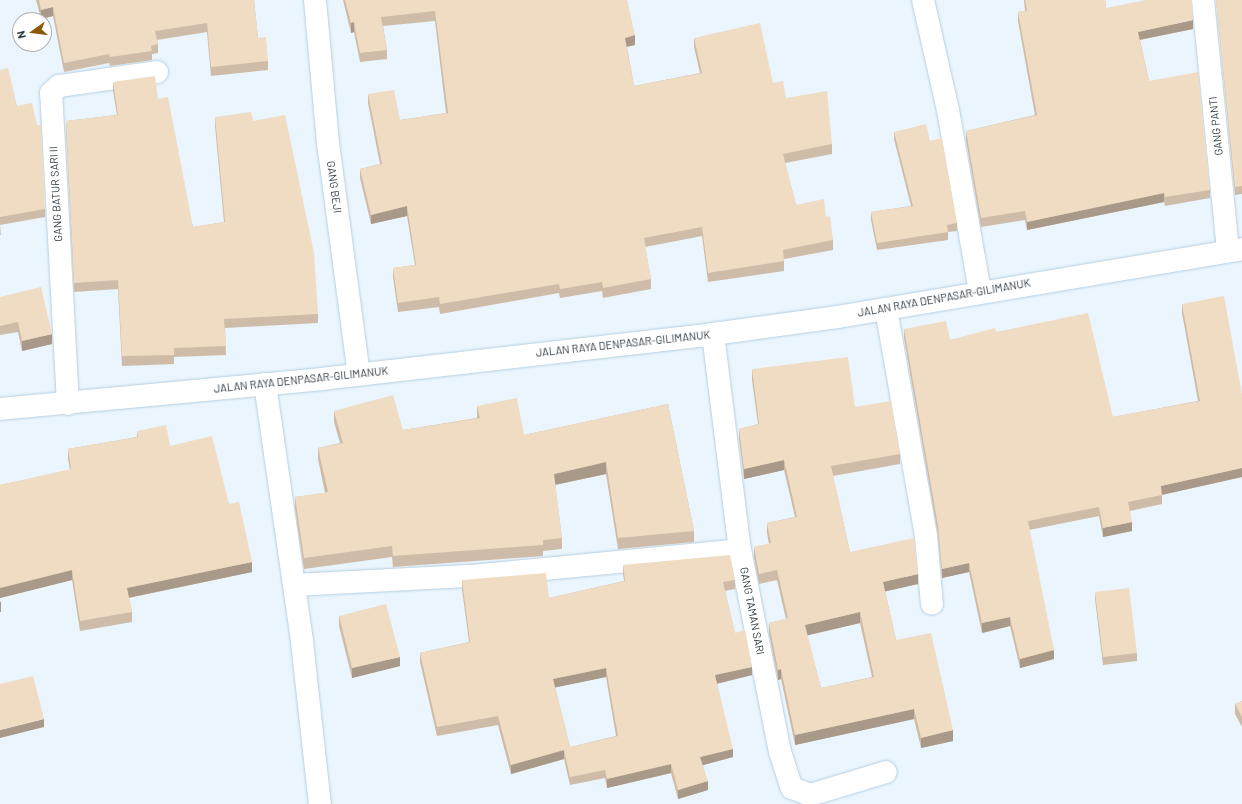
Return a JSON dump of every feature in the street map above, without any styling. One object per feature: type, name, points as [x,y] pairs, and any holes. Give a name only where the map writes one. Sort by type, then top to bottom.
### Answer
[{"type":"main road","name":"GANG BEJI","points":[[315,0],[328,143],[360,374]]},
{"type":"main road","points":[[923,0],[948,110],[980,292]]},
{"type":"main road","name":"GANG PANTI","points":[[1203,0],[1235,250]]},
{"type":"main road","name":"GANG BATUR SARI II","points":[[68,404],[51,93],[59,86],[157,72]]},
{"type":"main road","name":"JALAN RAYA DENPASAR-GILIMANUK","points":[[0,409],[68,404],[265,384],[713,334],[886,309],[1235,250]]},
{"type":"main road","points":[[886,309],[926,537],[932,604]]},
{"type":"main road","name":"GANG TAMAN SARI","points":[[713,334],[740,550],[780,752],[792,788],[810,795],[886,772]]},
{"type":"main road","points":[[265,384],[294,585],[320,804]]},
{"type":"main road","points":[[294,585],[482,576],[740,550]]},
{"type":"building","points":[[39,0],[254,0],[258,38],[266,37],[268,61],[211,67],[207,23],[155,31],[158,44],[151,46],[152,51],[110,57],[109,54],[64,63],[53,7],[41,10]]},
{"type":"building","points":[[345,0],[627,0],[635,35],[625,38],[634,86],[702,73],[694,38],[760,23],[773,83],[783,81],[786,98],[827,91],[832,144],[783,154],[796,205],[824,199],[826,217],[830,216],[833,240],[783,250],[784,261],[708,273],[702,227],[644,238],[651,279],[603,288],[602,282],[560,289],[559,284],[440,304],[439,297],[398,303],[393,268],[416,265],[407,206],[371,215],[360,169],[382,164],[368,94],[394,90],[400,120],[448,113],[435,11],[381,17],[387,50],[360,53],[354,22],[351,23]]},
{"type":"building","points":[[1025,0],[1105,0],[1106,8],[1146,0],[1192,0],[1193,20],[1138,32],[1149,81],[1198,72],[1210,190],[1165,197],[1164,193],[1027,222],[1025,211],[981,218],[966,131],[1037,115],[1018,12],[1027,11]]},
{"type":"building","points":[[1216,0],[1242,0],[1242,186],[1235,187]]},
{"type":"building","points":[[8,68],[17,106],[32,103],[37,125],[41,125],[45,209],[0,217],[0,70]]},
{"type":"building","points":[[155,76],[158,99],[168,97],[193,227],[225,222],[215,117],[251,112],[253,121],[285,115],[314,253],[318,314],[224,319],[226,346],[174,348],[174,355],[122,356],[118,280],[74,283],[66,121],[118,115],[113,82]]},
{"type":"building","points":[[926,124],[930,141],[942,138],[957,223],[947,225],[948,232],[877,243],[871,212],[913,206],[894,132]]},
{"type":"building","points":[[41,287],[52,334],[22,341],[18,322],[0,326],[0,297]]},
{"type":"building","points":[[1224,296],[1242,395],[1242,468],[1161,486],[1162,495],[1128,502],[1132,522],[1103,528],[1099,507],[1028,521],[1054,650],[1020,659],[1010,617],[982,623],[969,563],[942,569],[938,526],[904,329],[946,321],[950,340],[995,328],[996,332],[1088,313],[1113,417],[1200,401],[1182,304]]},
{"type":"building","points":[[848,357],[855,407],[891,401],[900,454],[831,466],[850,552],[914,538],[918,574],[883,582],[896,640],[931,633],[953,730],[921,738],[914,709],[795,735],[781,669],[778,670],[769,623],[788,618],[777,570],[759,574],[754,547],[771,543],[767,523],[797,517],[784,460],[744,469],[739,429],[759,424],[752,369]],"holes":[[[860,612],[874,677],[821,688],[805,625]]]},
{"type":"building","points":[[393,395],[403,430],[480,418],[477,406],[517,398],[524,435],[668,404],[694,531],[618,538],[606,462],[554,474],[562,538],[543,540],[543,545],[393,556],[392,546],[304,558],[295,497],[328,492],[318,448],[343,443],[334,411]]},
{"type":"building","points":[[166,425],[170,446],[212,436],[229,504],[239,502],[252,562],[127,588],[132,612],[80,621],[72,570],[0,588],[0,485],[71,469],[68,449],[138,437],[137,431]]},
{"type":"building","points":[[730,555],[735,580],[723,582],[735,633],[745,630],[752,667],[715,675],[733,749],[700,757],[708,781],[678,790],[671,764],[607,779],[605,770],[570,777],[564,750],[511,765],[498,716],[437,727],[420,653],[470,642],[462,580],[546,573],[549,598],[625,581],[623,565]],"holes":[[[606,668],[618,736],[570,747],[553,679]]]},
{"type":"building","points":[[1129,588],[1137,653],[1103,657],[1095,592]]},
{"type":"building","points":[[386,604],[400,657],[352,668],[339,616]]},
{"type":"building","points":[[33,676],[44,719],[0,730],[0,684]]},
{"type":"building","points":[[1242,701],[1242,717],[1235,704]]}]
